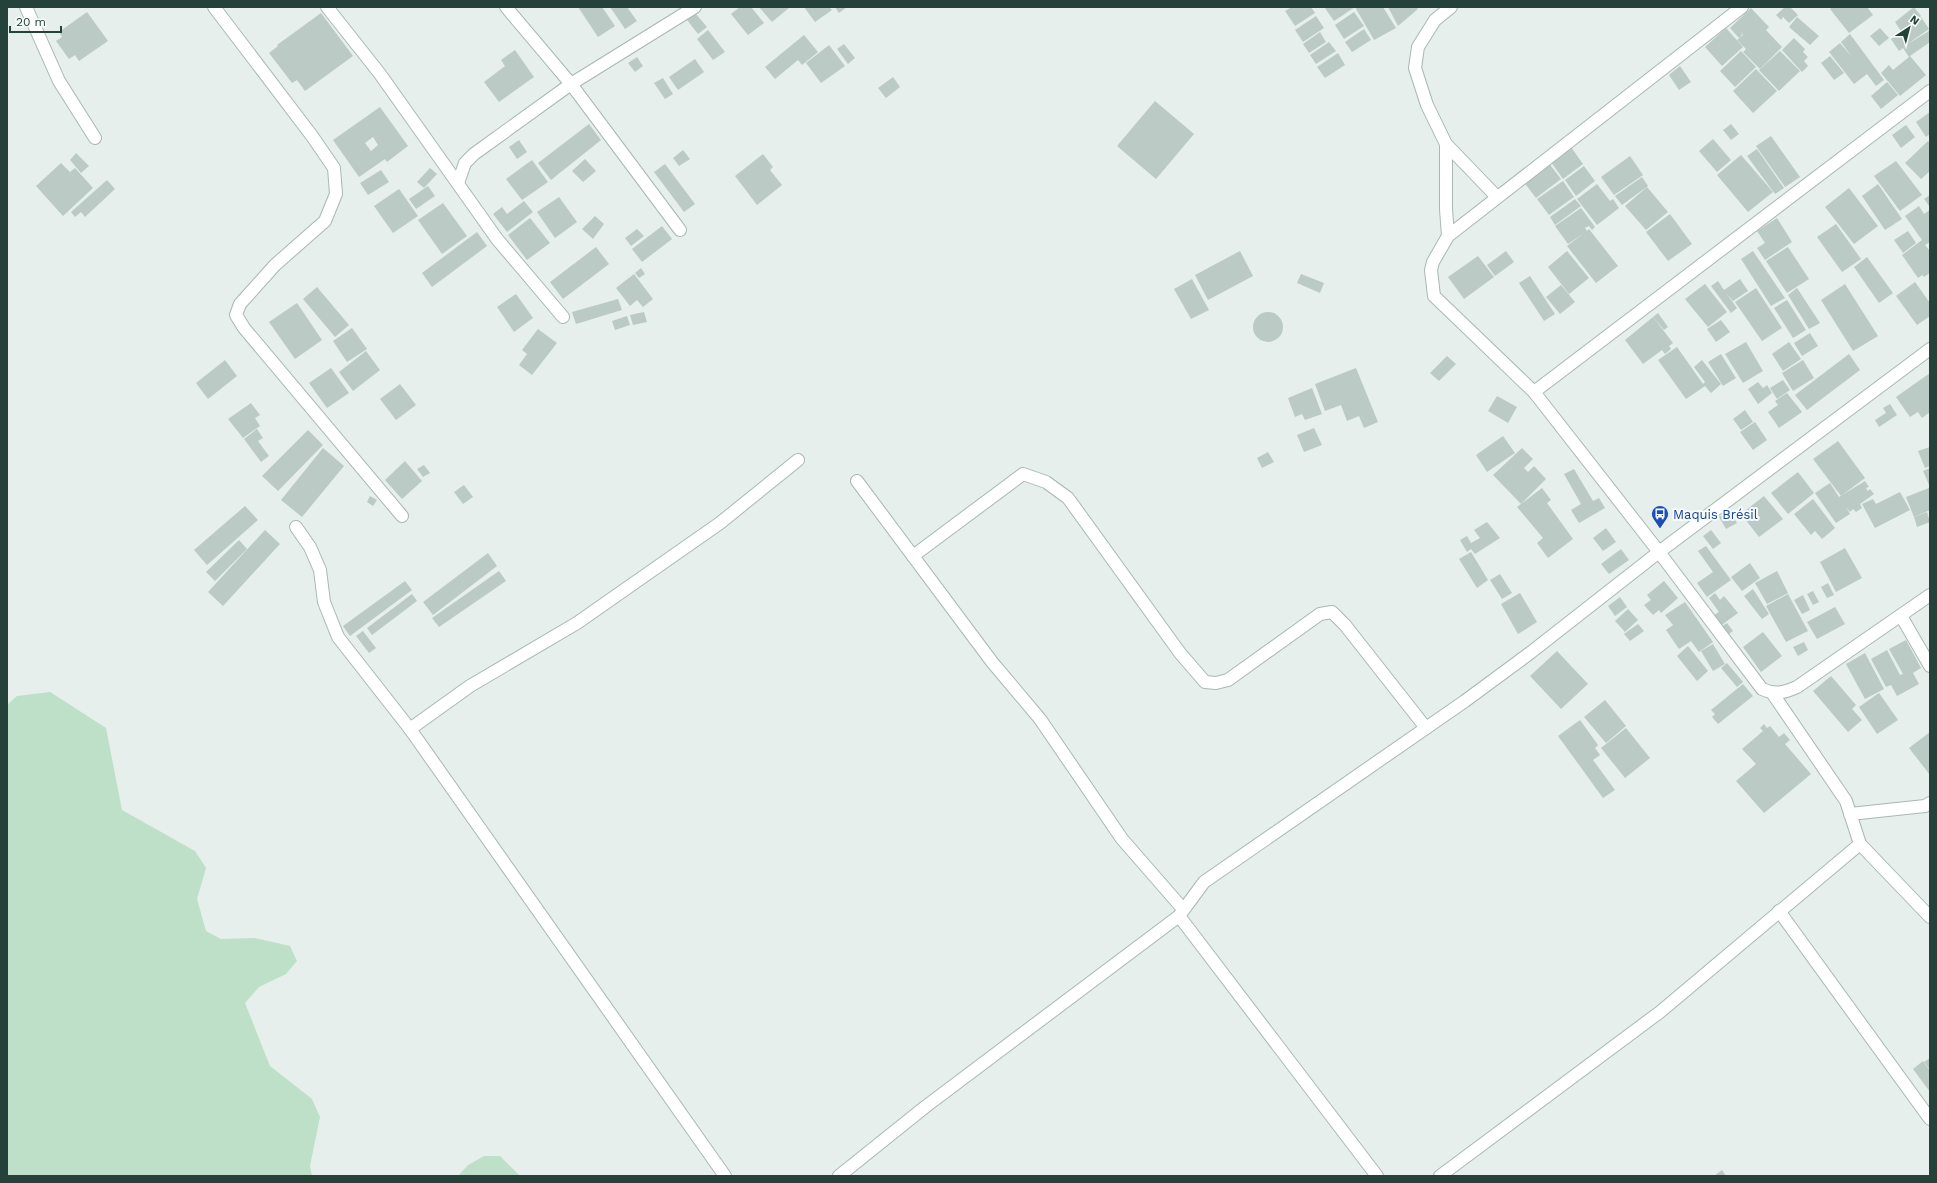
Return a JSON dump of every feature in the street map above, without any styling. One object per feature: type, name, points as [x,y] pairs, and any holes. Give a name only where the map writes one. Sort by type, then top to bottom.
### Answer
[{"type":"street","points":[[26,7],[59,81],[95,138]]},
{"type":"street","points":[[214,7],[312,136],[334,168],[336,194],[325,221],[275,265],[240,304],[236,315],[244,328],[402,516]]},
{"type":"street","points":[[327,7],[380,74],[497,239],[563,317]]},
{"type":"street","points":[[506,7],[571,84],[680,230]]},
{"type":"street","points":[[458,183],[464,163],[474,154],[571,84],[695,7]]},
{"type":"street","points":[[1451,7],[1435,20],[1418,47],[1415,68],[1427,105],[1446,144],[1497,197]]},
{"type":"street","points":[[1742,7],[1448,236],[1433,262],[1431,270],[1434,296],[1534,392],[1659,552],[1762,688],[1772,694],[1846,801],[1860,844],[1930,917]]},
{"type":"street","points":[[1534,392],[1930,91]]},
{"type":"street","points":[[1446,144],[1446,209],[1448,236]]},
{"type":"street","points":[[839,1176],[925,1107],[1181,912],[1204,882],[1426,728],[1530,653],[1659,552],[1930,349]]},
{"type":"street","points":[[410,730],[470,686],[577,623],[701,537],[798,460]]},
{"type":"street","points":[[913,556],[1023,474],[1046,482],[1068,498],[1180,653],[1205,682],[1216,683],[1228,680],[1320,614],[1332,612],[1345,625],[1426,728]]},
{"type":"street","points":[[857,481],[992,662],[1040,719],[1122,838],[1181,912],[1377,1176]]},
{"type":"street","points":[[296,527],[310,547],[320,570],[324,602],[338,637],[410,730],[725,1176]]},
{"type":"street","points":[[1772,694],[1797,687],[1930,595]]},
{"type":"street","points":[[1901,616],[1930,666]]},
{"type":"street","points":[[1850,814],[1925,806],[1930,803]]},
{"type":"street","points":[[1440,1176],[1660,1012],[1860,844]]},
{"type":"street","points":[[1779,911],[1930,1119]]},
{"type":"green space","points":[[50,692],[106,728],[122,810],[195,851],[206,868],[197,899],[206,931],[221,939],[255,938],[290,946],[297,961],[286,974],[259,987],[245,1003],[270,1066],[312,1099],[320,1117],[310,1166],[312,1176],[7,1176],[7,705],[17,696]]},
{"type":"green space","points":[[484,1156],[500,1156],[520,1176],[458,1176],[468,1165]]},
{"type":"building","points":[[578,7],[602,7],[615,26],[598,37]]},
{"type":"building","points":[[610,7],[627,7],[637,21],[625,29]]},
{"type":"building","points":[[740,7],[751,7],[764,23],[748,35],[731,14]]},
{"type":"building","points":[[759,7],[790,7],[772,22]]},
{"type":"building","points":[[804,7],[829,7],[832,10],[815,22]]},
{"type":"building","points":[[835,7],[847,7],[839,13]]},
{"type":"building","points":[[1292,7],[1311,7],[1315,13],[1295,26],[1285,11]]},
{"type":"building","points":[[1355,7],[1334,21],[1325,8]]},
{"type":"building","points":[[1355,7],[1383,7],[1396,28],[1374,40]]},
{"type":"building","points":[[1388,7],[1416,7],[1418,9],[1398,26]]},
{"type":"building","points":[[1785,7],[1790,7],[1798,15],[1789,23],[1783,17],[1781,20],[1776,15]]},
{"type":"building","points":[[1833,7],[1867,7],[1873,15],[1849,33],[1830,9]]},
{"type":"building","points":[[1914,7],[1921,16],[1901,31],[1895,22]]},
{"type":"building","points":[[1751,8],[1769,27],[1766,30],[1782,47],[1760,69],[1743,52],[1746,49],[1737,40],[1743,35],[1741,32],[1742,35],[1739,38],[1730,28]]},
{"type":"building","points":[[87,12],[108,41],[79,61],[75,55],[69,59],[56,41],[62,37],[59,32]]},
{"type":"building","points":[[1354,12],[1364,26],[1344,39],[1335,25]]},
{"type":"building","points":[[321,13],[353,56],[305,91],[297,80],[292,83],[269,53],[278,46],[277,45]]},
{"type":"building","points":[[696,14],[707,27],[698,34],[687,20]]},
{"type":"building","points":[[1316,16],[1324,28],[1303,42],[1295,30]]},
{"type":"building","points":[[1797,17],[1819,36],[1810,45],[1789,27]]},
{"type":"building","points":[[1921,17],[1929,29],[1906,45],[1929,31],[1930,42],[1910,56],[1926,75],[1900,96],[1881,73],[1889,65],[1893,70],[1909,57],[1903,48],[1899,51],[1891,39]]},
{"type":"building","points":[[1726,28],[1743,47],[1722,66],[1705,47]]},
{"type":"building","points":[[1880,28],[1889,38],[1879,46],[1870,36]]},
{"type":"building","points":[[1364,29],[1371,40],[1352,52],[1345,42]]},
{"type":"building","points":[[708,30],[725,52],[713,60],[697,39]]},
{"type":"building","points":[[1320,32],[1326,42],[1309,53],[1303,44]]},
{"type":"building","points":[[1850,34],[1884,80],[1876,86],[1867,74],[1854,84],[1829,52],[1840,43],[1852,57],[1841,42]]},
{"type":"building","points":[[804,35],[818,52],[802,65],[798,60],[775,79],[765,67]]},
{"type":"building","points":[[1794,38],[1805,49],[1803,52],[1808,57],[1804,61],[1808,66],[1802,72],[1782,50]]},
{"type":"building","points":[[1329,42],[1336,51],[1316,64],[1310,55]]},
{"type":"building","points":[[844,44],[855,58],[848,64],[837,49]]},
{"type":"building","points":[[829,45],[845,66],[821,83],[806,63]]},
{"type":"building","points":[[515,50],[534,77],[499,102],[484,82],[505,66],[501,60]]},
{"type":"building","points":[[1741,51],[1756,67],[1735,87],[1720,71]]},
{"type":"building","points":[[1780,51],[1800,71],[1779,91],[1759,70]]},
{"type":"building","points":[[1338,53],[1345,65],[1325,78],[1317,67]]},
{"type":"building","points":[[1830,56],[1844,73],[1834,80],[1821,63]]},
{"type":"building","points":[[637,57],[643,66],[635,72],[628,63]]},
{"type":"building","points":[[695,59],[704,72],[678,90],[669,77]]},
{"type":"building","points":[[1680,66],[1691,82],[1679,90],[1669,75]]},
{"type":"building","points":[[1756,69],[1777,91],[1753,113],[1733,91]]},
{"type":"building","points":[[893,77],[900,87],[886,98],[878,88]]},
{"type":"building","points":[[663,78],[673,94],[665,99],[654,83]]},
{"type":"building","points":[[1887,82],[1898,95],[1881,109],[1871,96]]},
{"type":"building","points":[[1155,101],[1194,134],[1156,179],[1117,146]]},
{"type":"building","points":[[380,107],[408,146],[387,162],[385,159],[359,177],[333,140]],"holes":[[[373,137],[378,145],[371,151],[365,143]]]},
{"type":"building","points":[[1930,112],[1930,134],[1926,137],[1916,122]]},
{"type":"building","points":[[589,124],[601,140],[551,180],[538,163]]},
{"type":"building","points":[[1731,124],[1739,134],[1731,140],[1723,130]]},
{"type":"building","points":[[1906,125],[1915,137],[1901,148],[1892,135]]},
{"type":"building","points":[[1771,136],[1800,177],[1785,187],[1756,146]]},
{"type":"building","points":[[1713,139],[1731,160],[1717,172],[1699,151]]},
{"type":"building","points":[[519,140],[527,152],[517,159],[509,147]]},
{"type":"building","points":[[1928,141],[1930,144],[1930,171],[1921,179],[1905,163]]},
{"type":"building","points":[[1571,147],[1583,164],[1563,179],[1551,162]]},
{"type":"building","points":[[1757,149],[1784,188],[1775,194],[1747,156]]},
{"type":"building","points":[[683,150],[690,159],[679,166],[673,158]]},
{"type":"building","points":[[76,153],[89,166],[81,173],[70,160]]},
{"type":"building","points":[[763,154],[773,167],[770,170],[782,185],[757,205],[735,176]]},
{"type":"building","points":[[1741,155],[1773,192],[1748,212],[1717,175]]},
{"type":"building","points":[[1630,156],[1643,175],[1614,195],[1601,177]]},
{"type":"building","points":[[585,159],[596,171],[583,182],[572,171]]},
{"type":"building","points":[[532,160],[548,182],[522,200],[506,179]]},
{"type":"building","points":[[1896,161],[1922,195],[1900,211],[1874,176]]},
{"type":"building","points":[[1548,162],[1561,179],[1536,198],[1523,181]]},
{"type":"building","points":[[61,163],[70,172],[75,168],[93,188],[63,216],[36,186]]},
{"type":"building","points":[[665,164],[695,204],[684,212],[654,172]]},
{"type":"building","points":[[1584,166],[1595,181],[1576,196],[1565,180]]},
{"type":"building","points":[[430,168],[437,174],[424,188],[417,182]]},
{"type":"building","points":[[381,170],[389,182],[368,195],[360,183]]},
{"type":"building","points":[[1642,177],[1648,186],[1622,205],[1615,196]]},
{"type":"building","points":[[107,180],[115,189],[85,217],[81,212],[75,217],[71,212]]},
{"type":"building","points":[[1563,181],[1574,197],[1549,215],[1537,199]]},
{"type":"building","points":[[1597,184],[1610,201],[1613,199],[1619,208],[1597,225],[1577,199]]},
{"type":"building","points":[[1878,184],[1902,219],[1885,230],[1862,196]]},
{"type":"building","points":[[428,186],[435,196],[416,209],[409,199]]},
{"type":"building","points":[[1647,187],[1668,212],[1646,230],[1625,206]]},
{"type":"building","points":[[1849,188],[1878,226],[1854,244],[1825,207]]},
{"type":"building","points":[[399,189],[418,216],[393,233],[374,206]]},
{"type":"building","points":[[1930,195],[1930,207],[1924,199]]},
{"type":"building","points":[[559,197],[577,222],[555,238],[537,212]]},
{"type":"building","points":[[1575,199],[1581,206],[1555,225],[1550,217]]},
{"type":"building","points":[[524,201],[533,212],[507,232],[493,214],[502,207],[507,214]]},
{"type":"building","points":[[443,203],[467,236],[442,254],[418,220]]},
{"type":"building","points":[[1919,206],[1924,214],[1930,210],[1930,242],[1925,245],[1930,251],[1930,273],[1924,277],[1922,275],[1918,278],[1902,255],[1922,240],[1905,216]]},
{"type":"building","points":[[1581,208],[1595,227],[1592,230],[1589,226],[1585,228],[1587,231],[1589,229],[1618,266],[1596,283],[1567,246],[1584,233],[1568,244],[1555,226]]},
{"type":"building","points":[[1670,214],[1692,244],[1668,261],[1646,232]]},
{"type":"building","points":[[595,216],[604,224],[593,239],[582,229]]},
{"type":"building","points":[[530,218],[550,243],[527,260],[508,235]]},
{"type":"building","points":[[1777,218],[1792,242],[1765,260],[1757,248],[1765,243],[1757,231]]},
{"type":"building","points":[[1836,224],[1861,259],[1842,272],[1817,237]]},
{"type":"building","points":[[662,226],[672,239],[642,262],[632,249]]},
{"type":"building","points":[[637,229],[644,236],[631,246],[625,238]]},
{"type":"building","points":[[1908,231],[1916,243],[1903,253],[1894,240]]},
{"type":"building","points":[[477,232],[487,246],[432,287],[422,273]]},
{"type":"building","points":[[596,247],[609,264],[563,299],[550,282]]},
{"type":"building","points":[[1788,247],[1809,279],[1787,293],[1766,261]]},
{"type":"building","points":[[1240,251],[1253,276],[1208,300],[1195,275]]},
{"type":"building","points":[[1506,251],[1514,262],[1495,276],[1487,265]]},
{"type":"building","points":[[1567,251],[1589,278],[1569,294],[1548,267]]},
{"type":"building","points":[[1753,251],[1785,298],[1771,306],[1741,259]]},
{"type":"building","points":[[1478,256],[1494,277],[1464,299],[1448,277]]},
{"type":"building","points":[[1867,257],[1893,293],[1879,303],[1854,267]]},
{"type":"building","points":[[641,268],[645,274],[639,278],[635,273]]},
{"type":"building","points":[[634,274],[653,299],[643,307],[637,300],[630,306],[616,288]]},
{"type":"building","points":[[1301,274],[1324,283],[1320,293],[1297,283]]},
{"type":"building","points":[[1530,276],[1555,314],[1544,321],[1519,283]]},
{"type":"building","points":[[1192,279],[1209,310],[1191,319],[1174,289]]},
{"type":"building","points":[[1740,279],[1748,291],[1733,301],[1726,293],[1737,308],[1731,313],[1711,286],[1718,281],[1724,290]]},
{"type":"building","points":[[1915,282],[1930,303],[1930,316],[1917,325],[1896,296]]},
{"type":"building","points":[[1705,284],[1727,312],[1708,327],[1685,299]]},
{"type":"building","points":[[1845,284],[1878,336],[1853,351],[1821,300]]},
{"type":"building","points":[[1561,285],[1575,302],[1560,314],[1546,297]]},
{"type":"building","points":[[317,287],[349,325],[335,337],[303,299]]},
{"type":"building","points":[[1756,288],[1782,328],[1762,341],[1735,302]]},
{"type":"building","points":[[1797,288],[1820,323],[1809,329],[1788,295]]},
{"type":"building","points":[[516,294],[533,318],[514,332],[497,307]]},
{"type":"building","points":[[618,299],[622,310],[576,324],[572,312]]},
{"type":"building","points":[[1787,300],[1806,330],[1793,338],[1774,308]]},
{"type":"building","points":[[297,303],[322,340],[295,359],[269,322]]},
{"type":"building","points":[[644,312],[647,322],[633,325],[630,315]]},
{"type":"building","points":[[1268,312],[1274,313],[1282,321],[1282,333],[1274,341],[1268,342],[1262,341],[1254,333],[1253,327],[1254,321],[1262,313]]},
{"type":"building","points":[[1658,313],[1668,327],[1664,330],[1653,317]]},
{"type":"building","points":[[627,316],[630,325],[615,330],[612,321]]},
{"type":"building","points":[[1653,317],[1673,343],[1669,346],[1671,349],[1665,354],[1662,350],[1643,364],[1625,340]]},
{"type":"building","points":[[1721,320],[1730,332],[1716,342],[1707,329]]},
{"type":"building","points":[[352,328],[367,349],[347,362],[333,341]]},
{"type":"building","points":[[538,329],[557,343],[532,375],[519,365],[527,354],[522,350]]},
{"type":"building","points":[[1810,333],[1818,346],[1802,356],[1794,343]]},
{"type":"building","points":[[1746,342],[1763,371],[1743,383],[1725,354]]},
{"type":"building","points":[[1789,342],[1801,359],[1783,371],[1772,354]]},
{"type":"building","points":[[1677,347],[1703,384],[1705,382],[1694,367],[1702,360],[1721,384],[1711,393],[1705,386],[1686,399],[1658,360]]},
{"type":"building","points":[[366,351],[380,370],[353,391],[339,372]]},
{"type":"building","points":[[1721,354],[1736,378],[1723,386],[1708,362]]},
{"type":"building","points":[[1849,354],[1860,370],[1807,410],[1795,395]]},
{"type":"building","points":[[1447,356],[1456,364],[1439,381],[1430,373]]},
{"type":"building","points":[[225,360],[237,376],[208,399],[196,383]]},
{"type":"building","points":[[1803,360],[1814,378],[1793,391],[1782,373]]},
{"type":"building","points":[[331,368],[349,393],[327,408],[309,383]]},
{"type":"building","points":[[1356,368],[1378,422],[1364,428],[1359,416],[1347,421],[1341,405],[1325,411],[1315,384]]},
{"type":"building","points":[[1930,373],[1930,412],[1922,418],[1918,412],[1910,417],[1896,397]]},
{"type":"building","points":[[1783,380],[1790,390],[1777,399],[1770,388]]},
{"type":"building","points":[[1758,382],[1763,388],[1767,385],[1772,393],[1758,404],[1748,389]]},
{"type":"building","points":[[400,384],[416,405],[396,420],[380,399]]},
{"type":"building","points":[[1312,388],[1322,414],[1305,420],[1302,414],[1295,417],[1288,398]]},
{"type":"building","points":[[1787,393],[1802,412],[1779,428],[1768,412],[1778,405],[1775,401]]},
{"type":"building","points":[[1497,396],[1517,407],[1508,423],[1488,411]]},
{"type":"building","points":[[251,403],[260,415],[255,418],[260,426],[243,438],[228,419]]},
{"type":"building","points":[[1890,404],[1897,415],[1879,427],[1875,420],[1886,413],[1883,408]]},
{"type":"building","points":[[1745,410],[1753,422],[1741,430],[1733,419]]},
{"type":"building","points":[[1755,422],[1767,440],[1753,450],[1740,432]]},
{"type":"building","points":[[1314,428],[1322,445],[1304,452],[1297,435]]},
{"type":"building","points":[[257,429],[263,438],[258,441],[269,456],[261,462],[244,439]]},
{"type":"building","points":[[308,430],[323,445],[278,491],[262,476]]},
{"type":"building","points":[[1503,436],[1515,453],[1487,472],[1476,455]]},
{"type":"building","points":[[1838,441],[1865,478],[1841,496],[1813,459]]},
{"type":"building","points":[[1930,447],[1930,466],[1925,468],[1918,451]]},
{"type":"building","points":[[323,448],[344,466],[302,517],[281,500]]},
{"type":"building","points":[[1522,448],[1533,459],[1524,468],[1528,472],[1534,466],[1546,479],[1521,504],[1493,475]]},
{"type":"building","points":[[1268,452],[1274,462],[1262,468],[1257,458]]},
{"type":"building","points":[[405,461],[422,481],[402,499],[385,480]]},
{"type":"building","points":[[424,465],[430,473],[423,477],[417,469]]},
{"type":"building","points":[[1930,468],[1930,487],[1923,471]]},
{"type":"building","points":[[1574,469],[1593,501],[1599,498],[1605,508],[1579,523],[1571,510],[1581,504],[1564,474]]},
{"type":"building","points":[[1798,472],[1814,493],[1788,514],[1771,493]]},
{"type":"building","points":[[1865,481],[1869,487],[1866,488],[1868,491],[1870,489],[1874,494],[1860,504],[1862,508],[1856,512],[1853,509],[1850,512],[1846,507],[1850,514],[1836,523],[1815,493],[1830,483],[1839,497]]},
{"type":"building","points":[[464,485],[473,497],[463,504],[454,492]]},
{"type":"building","points":[[1542,488],[1551,500],[1547,503],[1573,539],[1548,558],[1537,543],[1543,538],[1517,507]]},
{"type":"building","points":[[1929,488],[1930,510],[1914,517],[1906,497]]},
{"type":"building","points":[[1900,492],[1910,510],[1875,528],[1862,504],[1873,499],[1876,504]]},
{"type":"building","points":[[370,496],[377,500],[373,506],[367,502]]},
{"type":"building","points":[[1764,496],[1783,519],[1759,537],[1741,514]]},
{"type":"building","points":[[1813,499],[1835,528],[1822,539],[1815,531],[1811,535],[1794,514]]},
{"type":"building","points":[[245,506],[258,520],[207,565],[194,550]]},
{"type":"building","points":[[1729,511],[1737,523],[1726,529],[1719,517]]},
{"type":"building","points":[[1927,512],[1930,522],[1917,527],[1914,517]]},
{"type":"building","points":[[1487,522],[1500,538],[1475,554],[1471,549],[1467,552],[1460,540],[1467,536],[1471,543],[1480,538],[1474,530]]},
{"type":"building","points":[[1606,528],[1616,542],[1603,551],[1593,538]]},
{"type":"building","points":[[265,530],[280,544],[223,606],[208,592]]},
{"type":"building","points":[[1711,530],[1721,543],[1713,549],[1703,536]]},
{"type":"building","points":[[239,540],[247,549],[215,581],[206,572]]},
{"type":"building","points":[[1706,546],[1731,580],[1707,597],[1697,583],[1713,572],[1698,551]]},
{"type":"building","points":[[1845,548],[1862,578],[1836,592],[1820,562]]},
{"type":"building","points":[[1621,549],[1629,560],[1609,574],[1601,564]]},
{"type":"building","points":[[1471,552],[1488,580],[1477,588],[1459,559]]},
{"type":"building","points":[[488,553],[497,566],[433,615],[423,602]]},
{"type":"building","points":[[1750,563],[1760,578],[1742,591],[1731,577]]},
{"type":"building","points":[[499,571],[506,581],[439,627],[432,618]]},
{"type":"building","points":[[1777,571],[1788,593],[1767,604],[1755,583]]},
{"type":"building","points":[[1500,574],[1512,593],[1502,599],[1490,580]]},
{"type":"building","points":[[405,581],[412,590],[350,636],[343,626]]},
{"type":"building","points":[[1664,581],[1678,598],[1661,613],[1659,610],[1653,615],[1644,605],[1651,600],[1647,595]]},
{"type":"building","points":[[1828,583],[1834,595],[1827,598],[1821,587]]},
{"type":"building","points":[[1753,589],[1769,614],[1762,619],[1744,596]]},
{"type":"building","points":[[1813,591],[1819,602],[1813,605],[1807,594]]},
{"type":"building","points":[[1520,593],[1537,622],[1518,634],[1501,604]]},
{"type":"building","points":[[1715,593],[1720,600],[1724,596],[1738,613],[1719,627],[1711,617],[1719,612],[1709,598]]},
{"type":"building","points":[[412,594],[417,601],[372,635],[367,628]]},
{"type":"building","points":[[1788,594],[1808,631],[1786,642],[1766,606]]},
{"type":"building","points":[[1803,595],[1810,610],[1802,614],[1794,600]]},
{"type":"building","points":[[1620,597],[1627,607],[1615,616],[1608,606]]},
{"type":"building","points":[[1685,602],[1713,642],[1699,652],[1691,641],[1679,649],[1666,630],[1673,625],[1665,615]]},
{"type":"building","points":[[1835,607],[1845,624],[1817,639],[1807,622]]},
{"type":"building","points":[[1628,609],[1638,620],[1625,632],[1615,621]]},
{"type":"building","points":[[1727,623],[1733,631],[1725,637],[1719,628]]},
{"type":"building","points":[[1638,624],[1644,631],[1630,641],[1624,634]]},
{"type":"building","points":[[363,631],[376,648],[369,653],[356,636]]},
{"type":"building","points":[[1763,632],[1782,656],[1761,672],[1743,647]]},
{"type":"building","points":[[1906,640],[1921,668],[1913,673],[1919,684],[1897,696],[1891,685],[1886,687],[1871,659],[1887,650],[1900,675],[1903,674],[1889,649]]},
{"type":"building","points":[[1804,642],[1808,650],[1798,656],[1793,647]]},
{"type":"building","points":[[1713,644],[1725,664],[1713,671],[1701,651]]},
{"type":"building","points":[[1688,646],[1708,671],[1697,681],[1677,656]]},
{"type":"building","points":[[1557,651],[1588,684],[1561,709],[1530,676]]},
{"type":"building","points":[[1865,653],[1884,689],[1865,699],[1846,664]]},
{"type":"building","points":[[1727,663],[1743,682],[1737,687],[1721,668]]},
{"type":"building","points":[[1831,676],[1856,705],[1852,709],[1862,720],[1848,732],[1813,691]]},
{"type":"building","points":[[1743,684],[1753,696],[1718,724],[1712,717],[1715,714],[1711,710]]},
{"type":"building","points":[[1879,693],[1898,720],[1877,734],[1859,707]]},
{"type":"building","points":[[1605,700],[1626,726],[1606,743],[1584,717]]},
{"type":"building","points":[[1580,720],[1598,745],[1595,748],[1600,755],[1593,760],[1615,790],[1603,798],[1558,736]]},
{"type":"building","points":[[1764,724],[1767,728],[1770,726],[1779,737],[1784,733],[1790,740],[1785,744],[1811,774],[1764,813],[1736,781],[1756,764],[1742,749],[1763,731],[1760,728]]},
{"type":"building","points":[[1626,728],[1650,758],[1625,778],[1601,748]]},
{"type":"building","points":[[1930,732],[1930,775],[1909,748]]},
{"type":"building","points":[[1930,1058],[1930,1070],[1924,1062]]},
{"type":"building","points":[[1923,1061],[1930,1071],[1930,1092],[1913,1069]]},
{"type":"building","points":[[1722,1170],[1726,1176],[1714,1176]]},
{"type":"place","name":"Maquis Brésil","points":[[1660,529]]}]
